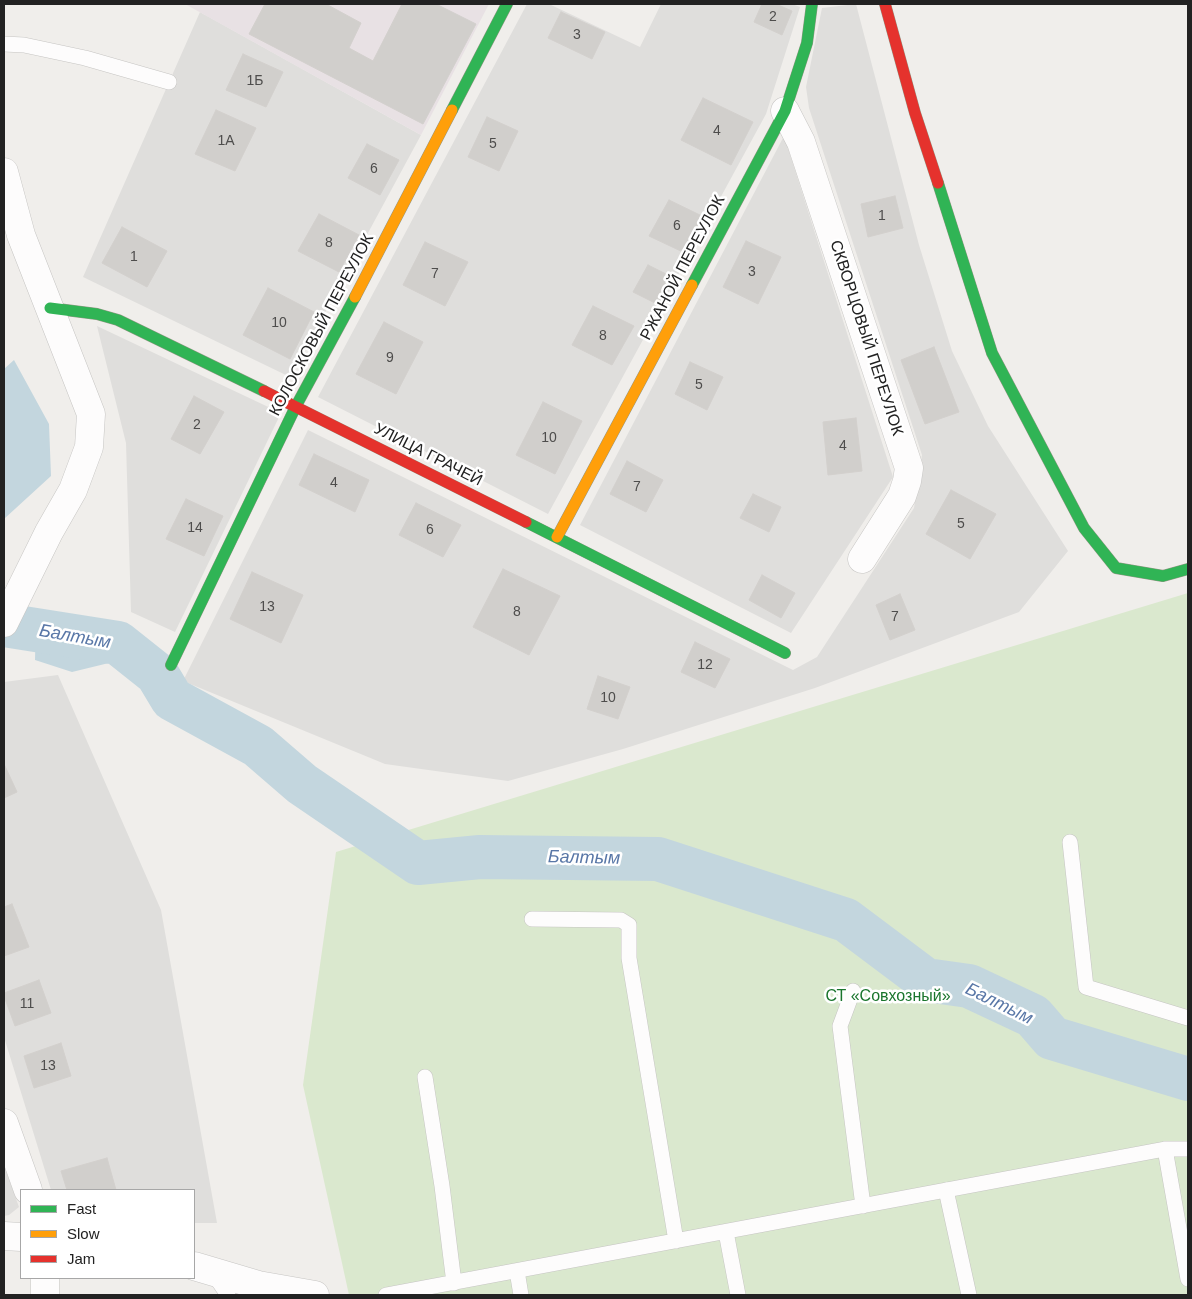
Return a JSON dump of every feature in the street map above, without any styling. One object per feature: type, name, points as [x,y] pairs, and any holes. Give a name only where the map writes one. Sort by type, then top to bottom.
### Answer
[{"type":"street","name":"КОЛОСКОВЫЙ ПЕРЕУЛОК","points":[[170,665],[296,406],[387,237],[507,4]]},
{"type":"street","name":"РЖАНОЙ ПЕРЕУЛОК","points":[[557,537],[785,111],[806,43],[812,4]]},
{"type":"street","points":[[885,4],[915,113],[992,353],[1084,528],[1116,568],[1163,576],[1188,569]]},
{"type":"street","name":"СКВОРЦОВЫЙ ПЕРЕУЛОК","points":[[785,111],[801,142],[909,468],[902,496],[862,559]]},
{"type":"street","points":[[4,172],[21,235],[91,414],[89,447],[73,490],[49,532],[4,623]]},
{"type":"street","name":"УЛИЦА ГРАЧЕЙ","points":[[50,308],[96,314],[118,320],[296,406],[784,653]]},
{"type":"street","points":[[4,1124],[28,1189]]},
{"type":"street","points":[[4,1236],[20,1237]]},
{"type":"street","points":[[203,1269],[258,1285],[315,1295]]},
{"type":"street","points":[[45,1279],[45,1295]]},
{"type":"lane","points":[[4,44],[24,45],[84,58],[169,82]]},
{"type":"lane","points":[[1070,842],[1086,987],[1188,1018]]},
{"type":"lane","points":[[532,919],[621,920],[628,925],[629,958],[676,1241]]},
{"type":"lane","points":[[853,991],[840,1026],[862,1206]]},
{"type":"lane","points":[[424,1077],[442,1186],[454,1283]]},
{"type":"lane","points":[[386,1295],[1165,1149],[1188,1149]]},
{"type":"lane","points":[[1165,1149],[1188,1279]]},
{"type":"lane","points":[[946,1190],[969,1295]]},
{"type":"lane","points":[[726,1232],[738,1295]]},
{"type":"lane","points":[[203,1269],[228,1295]]},
{"type":"lane","points":[[517,1271],[522,1295]]},
{"type":"shaded area","points":[[185,4],[489,4],[421,135]]},
{"type":"shaded area","points":[[527,4],[549,4],[640,47],[661,4],[792,4],[800,7],[766,114],[548,514],[318,397]]},
{"type":"shaded area","points":[[856,4],[919,245],[952,351],[988,426],[1068,551],[1019,612],[815,688],[623,749],[508,781],[385,764],[183,681],[308,430],[793,670],[817,657],[914,508],[922,455],[809,108],[806,87],[822,8]]},
{"type":"shaded area","points":[[200,12],[421,135],[290,377],[83,277]]},
{"type":"shaded area","points":[[784,136],[893,477],[791,633],[580,525]]},
{"type":"shaded area","points":[[97,326],[281,413],[175,632],[131,612],[126,443]]},
{"type":"shaded area","points":[[58,675],[161,910],[217,1223],[195,1223],[195,1189],[51,1189],[4,1037],[4,682]]},
{"type":"shaded area","points":[[4,1166],[19,1207],[9,1215],[4,1216]]},
{"type":"green space","name":"СТ «Совхозный»","points":[[1188,593],[1188,1295],[349,1295],[303,1085],[336,852]]},
{"type":"water","points":[[14,360],[49,424],[51,476],[4,519],[4,369]]},
{"type":"water","points":[[69,616],[123,624],[113,662],[72,672],[35,660],[36,620]]},
{"type":"building","points":[[265,4],[326,4],[361,23],[349,48],[373,61],[402,4],[436,4],[476,24],[423,124],[249,34]]},
{"type":"building","points":[[762,4],[776,4],[792,11],[782,35],[754,22]]},
{"type":"building","points":[[561,12],[605,32],[592,59],[548,38]]},
{"type":"building","points":[[243,54],[283,72],[266,107],[226,90]]},
{"type":"building","points":[[703,98],[753,122],[731,165],[681,140]]},
{"type":"building","points":[[216,110],[256,128],[235,171],[195,154]]},
{"type":"building","points":[[487,117],[518,131],[499,171],[468,157]]},
{"type":"building","points":[[367,144],[399,160],[380,195],[348,178]]},
{"type":"building","points":[[895,196],[903,228],[868,237],[861,204]]},
{"type":"building","points":[[669,200],[704,217],[685,253],[649,236]]},
{"type":"building","points":[[319,214],[359,235],[339,272],[298,251]]},
{"type":"building","points":[[122,227],[167,251],[147,287],[102,263]]},
{"type":"building","points":[[746,241],[781,257],[758,304],[723,287]]},
{"type":"building","points":[[425,242],[468,262],[445,306],[403,285]]},
{"type":"building","points":[[648,265],[674,278],[659,305],[633,292]]},
{"type":"building","points":[[268,288],[314,312],[290,359],[243,335]]},
{"type":"building","points":[[593,306],[634,326],[612,365],[572,345]]},
{"type":"building","points":[[384,322],[423,342],[396,394],[356,374]]},
{"type":"building","points":[[934,347],[959,412],[925,424],[901,360]]},
{"type":"building","points":[[690,362],[723,377],[707,410],[675,394]]},
{"type":"building","points":[[194,396],[224,412],[200,454],[171,439]]},
{"type":"building","points":[[543,402],[582,421],[555,474],[516,455]]},
{"type":"building","points":[[856,418],[862,471],[828,475],[823,422]]},
{"type":"building","points":[[314,454],[369,480],[355,512],[299,485]]},
{"type":"building","points":[[627,461],[663,480],[646,512],[610,494]]},
{"type":"building","points":[[951,490],[996,514],[970,559],[926,534]]},
{"type":"building","points":[[753,494],[781,507],[769,532],[740,518]]},
{"type":"building","points":[[186,499],[223,516],[204,556],[166,539]]},
{"type":"building","points":[[416,503],[461,525],[443,557],[399,535]]},
{"type":"building","points":[[503,569],[560,596],[529,655],[473,627]]},
{"type":"building","points":[[252,572],[303,595],[281,643],[230,619]]},
{"type":"building","points":[[762,575],[795,593],[781,618],[749,600]]},
{"type":"building","points":[[900,594],[915,630],[890,640],[876,605]]},
{"type":"building","points":[[695,642],[730,659],[715,688],[681,672]]},
{"type":"building","points":[[598,676],[630,687],[618,719],[587,709]]},
{"type":"building","points":[[4,764],[17,792],[4,798]]},
{"type":"building","points":[[12,904],[29,947],[4,956],[4,907]]},
{"type":"building","points":[[39,980],[51,1013],[15,1026],[4,993]]},
{"type":"building","points":[[61,1043],[71,1076],[34,1088],[24,1056]]},
{"type":"building","points":[[107,1158],[116,1189],[67,1189],[61,1171]]},
{"type":"waterway","name":"Балтым","points":[[4,625],[118,643],[157,674],[172,699],[258,746],[302,784],[418,863],[480,857],[658,859],[846,920],[926,980],[969,986],[1033,1016],[1052,1038],[1188,1079]]},
{"type":"traffic: fast","points":[[452,110],[507,4]]},
{"type":"traffic: fast","points":[[692,285],[785,111],[807,43],[812,4]]},
{"type":"traffic: fast","points":[[938,183],[992,353],[1084,528],[1116,568],[1163,576],[1188,569]]},
{"type":"traffic: fast","points":[[171,665],[296,406],[355,297]]},
{"type":"traffic: fast","points":[[50,308],[97,314],[118,320],[264,391]]},
{"type":"traffic: fast","points":[[526,522],[785,653]]},
{"type":"traffic: slow","points":[[355,297],[452,110]]},
{"type":"traffic: slow","points":[[557,537],[692,285]]},
{"type":"traffic: jam","points":[[885,4],[915,113],[938,183]]},
{"type":"traffic: jam","points":[[264,391],[526,522]]}]
